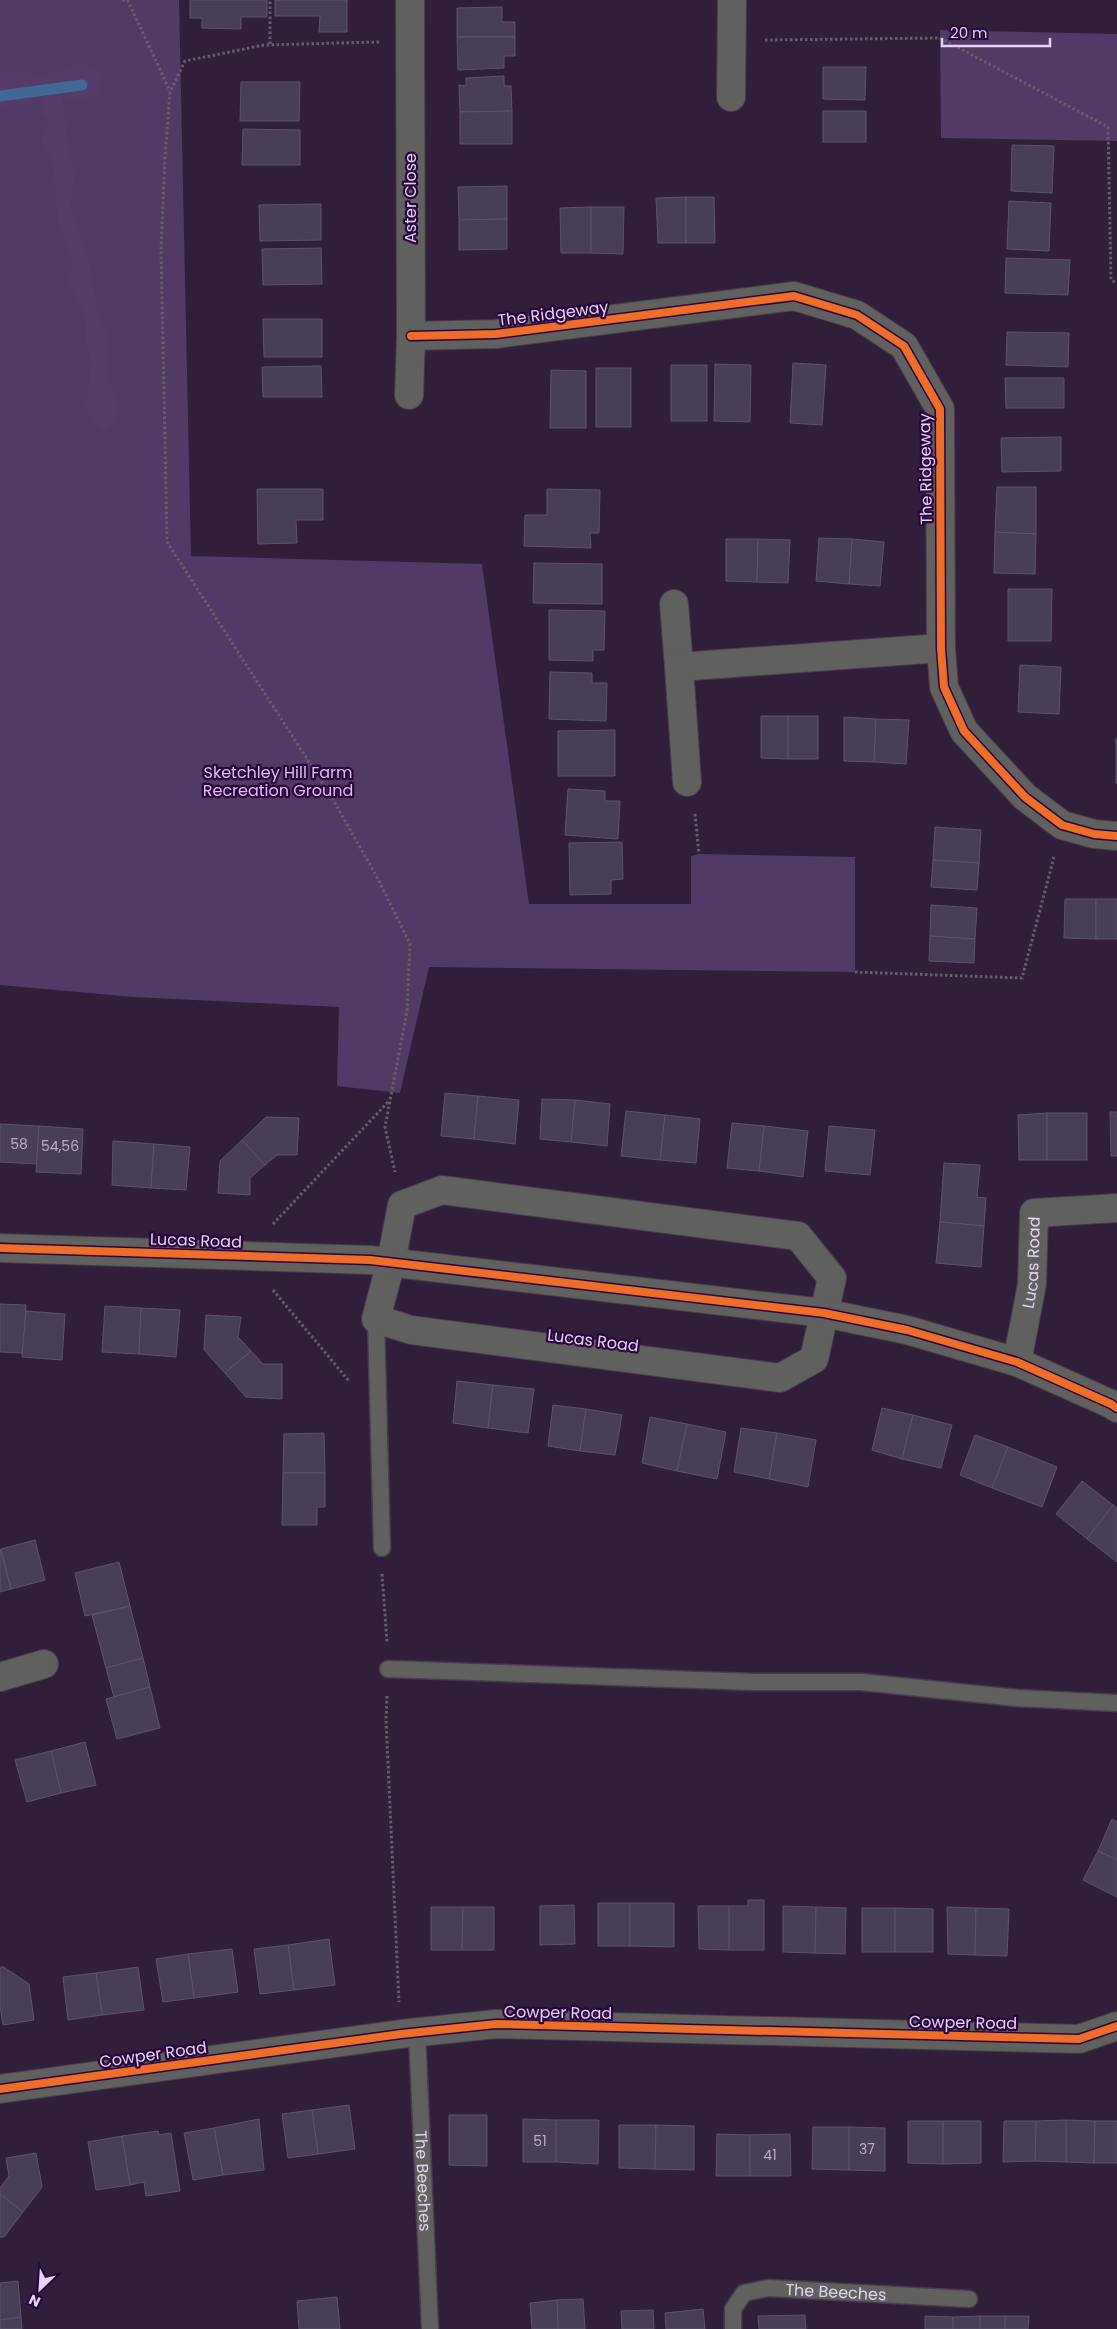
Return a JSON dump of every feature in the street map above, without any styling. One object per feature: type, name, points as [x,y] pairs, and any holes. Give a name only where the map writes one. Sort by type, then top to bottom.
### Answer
[{"type":"street","name":"Aster Close","points":[[408,395],[411,336],[410,0]]},
{"type":"street","points":[[731,97],[732,0]]},
{"type":"street","name":"The Ridgeway","points":[[411,336],[496,334],[794,296],[857,315],[904,346],[940,409],[941,648],[944,687],[964,731],[1026,797],[1062,825],[1094,834],[1117,836]]},
{"type":"street","points":[[674,604],[687,782]]},
{"type":"street","points":[[679,667],[941,648]]},
{"type":"street","name":"Lucas Road","points":[[376,1319],[411,1330],[780,1378],[814,1359],[832,1278],[798,1236],[442,1190],[402,1205]]},
{"type":"street","points":[[376,1319],[391,1262],[402,1205]]},
{"type":"street","name":"Lucas Road","points":[[1017,1362],[1032,1284],[1034,1213],[1117,1208]]},
{"type":"street","name":"Lucas Road","points":[[0,1248],[370,1260],[824,1313],[908,1330],[1017,1362],[1112,1404],[1117,1408]]},
{"type":"street","points":[[0,1677],[44,1664]]},
{"type":"street","name":"Cowper Road","points":[[0,2089],[409,2033],[496,2024],[1079,2039],[1117,2026]]},
{"type":"lane","points":[[376,1319],[382,1548]]},
{"type":"lane","points":[[388,1669],[754,1682],[861,1682],[1017,1698],[1117,1702]]},
{"type":"lane","name":"The Beeches","points":[[409,2033],[430,2329]]},
{"type":"lane","name":"The Beeches","points":[[733,2329],[733,2309],[744,2293],[768,2288],[969,2299]]},
{"type":"path","points":[[122,0],[128,1],[170,92]]},
{"type":"path","points":[[270,0],[270,44]]},
{"type":"path","points":[[732,40],[940,38],[1108,127],[1112,280],[1117,283]]},
{"type":"path","points":[[402,1205],[386,1127],[407,1011],[410,944],[378,879],[331,796],[167,542],[161,250],[170,92],[185,61],[270,44],[410,41]]},
{"type":"path","points":[[687,782],[694,807],[699,854]]},
{"type":"path","points":[[856,972],[1022,978],[1062,825]]},
{"type":"path","points":[[382,1548],[388,1669],[386,1720],[409,2033]]},
{"type":"green space","name":"Sketchley Hill Farm Recreation Ground","points":[[0,0],[179,0],[191,556],[482,564],[529,904],[691,904],[691,856],[699,854],[855,857],[855,972],[429,967],[400,1093],[337,1086],[339,1007],[133,997],[0,985]]},
{"type":"green space","points":[[940,30],[1117,34],[1117,141],[941,138]]},
{"type":"shaded area","points":[[82,64],[102,73],[100,93],[79,101],[62,96],[68,143],[76,174],[70,204],[88,256],[97,308],[108,338],[108,377],[120,412],[104,431],[86,410],[91,361],[86,346],[85,316],[67,279],[73,263],[58,221],[53,164],[41,142],[48,120],[40,110],[43,98],[11,104],[0,109],[0,71],[45,77]]},
{"type":"building","points":[[190,0],[267,0],[267,17],[241,17],[241,29],[202,28],[202,18],[190,18]]},
{"type":"building","points":[[275,0],[347,0],[347,32],[319,32],[320,16],[275,16]]},
{"type":"building","points":[[502,7],[502,22],[515,22],[515,37],[457,37],[457,8]]},
{"type":"building","points":[[457,37],[515,37],[515,56],[504,56],[504,68],[458,70]]},
{"type":"building","points":[[823,67],[866,67],[865,100],[823,99]]},
{"type":"building","points":[[504,76],[504,86],[511,86],[512,111],[460,112],[459,85],[466,86],[466,78]]},
{"type":"building","points":[[241,82],[300,82],[299,121],[240,121]]},
{"type":"building","points":[[512,111],[512,144],[460,144],[460,112]]},
{"type":"building","points":[[823,111],[866,111],[866,142],[823,142]]},
{"type":"building","points":[[243,129],[300,130],[300,165],[242,165]]},
{"type":"building","points":[[1012,145],[1054,146],[1052,193],[1011,191]]},
{"type":"building","points":[[507,186],[507,219],[459,220],[458,187]]},
{"type":"building","points":[[686,197],[686,243],[658,243],[656,198]]},
{"type":"building","points":[[686,197],[714,197],[715,243],[686,243]]},
{"type":"building","points":[[1009,201],[1051,203],[1049,251],[1007,249]]},
{"type":"building","points":[[321,204],[321,240],[260,241],[259,205]]},
{"type":"building","points":[[591,207],[591,253],[561,253],[560,208]]},
{"type":"building","points":[[591,207],[624,207],[623,254],[591,253]]},
{"type":"building","points":[[507,219],[507,249],[459,250],[459,220]]},
{"type":"building","points":[[321,248],[322,284],[263,285],[262,249]]},
{"type":"building","points":[[1006,258],[1070,260],[1068,295],[1005,293]]},
{"type":"building","points":[[263,319],[322,319],[322,357],[264,357]]},
{"type":"building","points":[[1007,332],[1069,333],[1068,367],[1006,365]]},
{"type":"building","points":[[793,363],[826,365],[822,425],[790,423]]},
{"type":"building","points":[[715,364],[751,365],[750,422],[714,421]]},
{"type":"building","points":[[671,365],[707,365],[707,421],[671,421]]},
{"type":"building","points":[[321,366],[322,397],[263,397],[262,367]]},
{"type":"building","points":[[596,368],[631,368],[631,427],[596,427]]},
{"type":"building","points":[[551,370],[586,371],[586,428],[550,428]]},
{"type":"building","points":[[1005,378],[1064,378],[1064,408],[1006,408]]},
{"type":"building","points":[[1061,437],[1061,471],[1002,472],[1001,438]]},
{"type":"building","points":[[997,487],[1036,487],[1036,534],[995,532]]},
{"type":"building","points":[[257,489],[323,489],[323,520],[296,520],[297,543],[258,544]]},
{"type":"building","points":[[547,489],[600,490],[599,533],[590,533],[591,548],[524,546],[525,515],[547,515]]},
{"type":"building","points":[[995,532],[1036,534],[1035,574],[994,573]]},
{"type":"building","points":[[819,538],[852,539],[849,584],[816,581]]},
{"type":"building","points":[[726,539],[758,539],[757,582],[726,581]]},
{"type":"building","points":[[758,539],[790,540],[788,583],[757,582]]},
{"type":"building","points":[[852,539],[884,542],[880,586],[849,584]]},
{"type":"building","points":[[534,563],[602,564],[602,604],[533,603]]},
{"type":"building","points":[[1008,589],[1052,589],[1051,641],[1008,641]]},
{"type":"building","points":[[549,610],[605,611],[604,650],[593,650],[593,661],[549,660]]},
{"type":"building","points":[[1020,665],[1061,667],[1059,714],[1018,712]]},
{"type":"building","points":[[550,672],[592,673],[592,683],[607,683],[606,721],[549,719]]},
{"type":"building","points":[[761,716],[788,716],[788,759],[761,758]]},
{"type":"building","points":[[788,716],[818,716],[818,759],[788,759]]},
{"type":"building","points":[[844,717],[876,719],[874,762],[844,761]]},
{"type":"building","points":[[876,719],[909,720],[906,764],[874,762]]},
{"type":"building","points":[[615,730],[615,776],[558,776],[558,731]]},
{"type":"building","points":[[1117,739],[1117,783],[1116,783]]},
{"type":"building","points":[[568,789],[605,791],[605,801],[620,801],[618,839],[565,835]]},
{"type":"building","points":[[935,827],[981,830],[979,863],[933,860]]},
{"type":"building","points":[[622,842],[623,879],[611,880],[611,894],[570,895],[569,843]]},
{"type":"building","points":[[933,860],[979,863],[977,890],[931,887]]},
{"type":"building","points":[[1065,899],[1096,899],[1096,939],[1064,938]]},
{"type":"building","points":[[1096,899],[1117,899],[1117,939],[1096,939]]},
{"type":"building","points":[[931,905],[977,908],[975,939],[930,936]]},
{"type":"building","points":[[930,936],[975,939],[974,963],[929,961]]},
{"type":"building","points":[[445,1093],[478,1096],[474,1139],[441,1136]]},
{"type":"building","points":[[478,1096],[519,1100],[515,1144],[474,1139]]},
{"type":"building","points":[[542,1099],[575,1100],[571,1142],[540,1139]]},
{"type":"building","points":[[575,1100],[610,1104],[607,1146],[571,1142]]},
{"type":"building","points":[[626,1111],[665,1115],[660,1160],[621,1156]]},
{"type":"building","points":[[1110,1112],[1117,1112],[1117,1156],[1111,1156]]},
{"type":"building","points":[[1047,1113],[1047,1160],[1019,1160],[1018,1115]]},
{"type":"building","points":[[1047,1113],[1087,1113],[1087,1160],[1047,1160]]},
{"type":"building","points":[[665,1115],[700,1119],[696,1163],[660,1160]]},
{"type":"building","points":[[266,1117],[299,1118],[297,1155],[277,1155],[265,1165],[242,1140]]},
{"type":"building","points":[[732,1123],[764,1126],[759,1171],[727,1168]]},
{"type":"building","points":[[0,1124],[39,1126],[37,1164],[0,1162]]},
{"type":"building","points":[[39,1126],[83,1129],[81,1174],[36,1172]]},
{"type":"building","points":[[764,1126],[808,1131],[803,1177],[759,1171]]},
{"type":"building","points":[[829,1126],[875,1130],[870,1175],[825,1171]]},
{"type":"building","points":[[242,1140],[265,1165],[250,1178],[250,1195],[218,1193],[220,1161]]},
{"type":"building","points":[[113,1141],[154,1144],[151,1188],[112,1185]]},
{"type":"building","points":[[154,1144],[190,1147],[186,1190],[151,1188]]},
{"type":"building","points":[[944,1163],[980,1165],[977,1197],[986,1198],[984,1226],[940,1222]]},
{"type":"building","points":[[940,1222],[984,1226],[981,1267],[936,1263]]},
{"type":"building","points":[[0,1304],[26,1305],[23,1353],[0,1352]]},
{"type":"building","points":[[105,1306],[141,1308],[139,1354],[102,1352]]},
{"type":"building","points":[[141,1308],[180,1310],[176,1357],[139,1354]]},
{"type":"building","points":[[26,1311],[65,1314],[62,1360],[22,1357]]},
{"type":"building","points":[[206,1315],[241,1317],[238,1337],[251,1351],[225,1373],[204,1350]]},
{"type":"building","points":[[251,1351],[263,1364],[282,1364],[282,1399],[246,1397],[225,1373]]},
{"type":"building","points":[[457,1381],[493,1385],[488,1428],[453,1423]]},
{"type":"building","points":[[493,1385],[534,1389],[528,1433],[488,1428]]},
{"type":"building","points":[[553,1405],[586,1409],[580,1451],[548,1446]]},
{"type":"building","points":[[882,1408],[913,1415],[902,1459],[872,1450]]},
{"type":"building","points":[[586,1409],[622,1415],[615,1455],[580,1451]]},
{"type":"building","points":[[913,1415],[952,1425],[941,1468],[902,1459]]},
{"type":"building","points":[[650,1417],[687,1424],[677,1471],[642,1463]]},
{"type":"building","points":[[687,1424],[726,1432],[717,1479],[677,1471]]},
{"type":"building","points":[[741,1428],[777,1433],[769,1479],[734,1472]]},
{"type":"building","points":[[324,1433],[325,1473],[283,1473],[284,1434]]},
{"type":"building","points":[[777,1433],[816,1440],[808,1487],[769,1479]]},
{"type":"building","points":[[975,1435],[1008,1447],[992,1488],[960,1475]]},
{"type":"building","points":[[1008,1447],[1057,1467],[1042,1507],[992,1488]]},
{"type":"building","points":[[283,1473],[325,1473],[325,1507],[317,1507],[317,1525],[282,1525]]},
{"type":"building","points":[[1082,1481],[1113,1505],[1087,1539],[1056,1514]]},
{"type":"building","points":[[1113,1505],[1117,1508],[1117,1562],[1087,1539]]},
{"type":"building","points":[[35,1540],[45,1580],[11,1589],[1,1549]]},
{"type":"building","points":[[0,1549],[11,1589],[0,1592]]},
{"type":"building","points":[[119,1562],[130,1606],[85,1616],[75,1573]]},
{"type":"building","points":[[130,1606],[143,1658],[106,1668],[92,1615]]},
{"type":"building","points":[[143,1658],[150,1687],[114,1697],[106,1668]]},
{"type":"building","points":[[150,1687],[160,1728],[117,1739],[106,1699]]},
{"type":"building","points":[[85,1742],[96,1785],[61,1793],[51,1751]]},
{"type":"building","points":[[51,1751],[61,1793],[27,1802],[15,1760]]},
{"type":"building","points":[[1112,1819],[1117,1822],[1117,1860],[1098,1851]]},
{"type":"building","points":[[1098,1851],[1117,1860],[1117,1897],[1083,1880]]},
{"type":"building","points":[[748,1900],[764,1900],[764,1950],[729,1950],[729,1906],[748,1906]]},
{"type":"building","points":[[598,1903],[630,1903],[630,1946],[598,1946]]},
{"type":"building","points":[[630,1903],[674,1903],[674,1947],[630,1946]]},
{"type":"building","points":[[574,1905],[575,1944],[540,1945],[540,1906]]},
{"type":"building","points":[[698,1906],[729,1906],[729,1950],[699,1949]]},
{"type":"building","points":[[783,1906],[816,1907],[815,1953],[783,1952]]},
{"type":"building","points":[[431,1907],[463,1907],[462,1950],[431,1950]]},
{"type":"building","points":[[463,1907],[494,1907],[494,1950],[462,1950]]},
{"type":"building","points":[[816,1907],[846,1908],[845,1954],[815,1953]]},
{"type":"building","points":[[947,1907],[976,1908],[975,1955],[948,1954]]},
{"type":"building","points":[[862,1908],[895,1908],[895,1952],[862,1952]]},
{"type":"building","points":[[895,1908],[933,1909],[933,1952],[895,1952]]},
{"type":"building","points":[[976,1908],[1009,1909],[1007,1956],[975,1955]]},
{"type":"building","points":[[329,1939],[335,1985],[294,1990],[288,1945]]},
{"type":"building","points":[[288,1945],[294,1990],[260,1994],[254,1949]]},
{"type":"building","points":[[232,1949],[238,1992],[194,1998],[188,1954]]},
{"type":"building","points":[[188,1954],[194,1998],[163,2002],[156,1959]]},
{"type":"building","points":[[2,1966],[29,1984],[34,2020],[3,2025],[0,2006],[0,1969]]},
{"type":"building","points":[[138,1967],[144,2010],[102,2015],[96,1973]]},
{"type":"building","points":[[96,1973],[102,2015],[68,2020],[63,1977]]},
{"type":"building","points":[[349,2105],[355,2149],[318,2154],[312,2110]]},
{"type":"building","points":[[312,2110],[318,2154],[288,2158],[282,2114]]},
{"type":"building","points":[[449,2115],[487,2115],[487,2166],[449,2165]]},
{"type":"building","points":[[259,2119],[264,2170],[223,2175],[214,2128]]},
{"type":"building","points":[[523,2119],[556,2120],[556,2162],[523,2162]]},
{"type":"building","points":[[556,2120],[599,2120],[598,2164],[556,2162]]},
{"type":"building","points":[[1066,2120],[1095,2121],[1094,2163],[1066,2162]]},
{"type":"building","points":[[1066,2120],[1066,2162],[1035,2161],[1036,2121]]},
{"type":"building","points":[[908,2121],[943,2121],[943,2164],[908,2163]]},
{"type":"building","points":[[943,2121],[981,2121],[981,2163],[943,2164]]},
{"type":"building","points":[[1004,2121],[1036,2121],[1035,2161],[1003,2162]]},
{"type":"building","points":[[1095,2121],[1117,2121],[1117,2163],[1094,2163]]},
{"type":"building","points":[[619,2125],[656,2125],[655,2169],[619,2168]]},
{"type":"building","points":[[656,2125],[694,2126],[694,2170],[655,2169]]},
{"type":"building","points":[[813,2127],[849,2127],[849,2170],[812,2169]]},
{"type":"building","points":[[849,2127],[885,2128],[885,2171],[849,2170]]},
{"type":"building","points":[[214,2128],[223,2175],[193,2180],[184,2133]]},
{"type":"building","points":[[158,2131],[159,2135],[171,2133],[180,2191],[146,2196],[144,2182],[130,2185],[122,2136]]},
{"type":"building","points":[[717,2134],[750,2135],[750,2176],[716,2176]]},
{"type":"building","points":[[790,2134],[791,2176],[750,2176],[750,2135]]},
{"type":"building","points":[[122,2136],[130,2185],[96,2190],[88,2142]]},
{"type":"building","points":[[36,2153],[42,2187],[23,2212],[0,2194],[0,2188],[9,2176],[6,2158]]},
{"type":"building","points":[[0,2194],[23,2212],[4,2237],[0,2237]]},
{"type":"building","points":[[18,2281],[21,2317],[0,2320],[0,2283]]},
{"type":"building","points":[[337,2297],[340,2329],[299,2329],[297,2301]]},
{"type":"building","points":[[583,2299],[585,2329],[558,2329],[557,2300]]},
{"type":"building","points":[[557,2300],[558,2329],[532,2329],[530,2303]]},
{"type":"building","points":[[703,2309],[705,2329],[666,2329],[665,2313]]},
{"type":"building","points":[[653,2310],[654,2329],[622,2329],[621,2311]]},
{"type":"building","points":[[805,2315],[806,2329],[759,2329],[758,2316]]},
{"type":"building","points":[[925,2316],[953,2317],[953,2329],[925,2329]]},
{"type":"building","points":[[980,2316],[980,2329],[953,2329],[953,2317]]},
{"type":"building","points":[[980,2316],[1005,2316],[1005,2329],[980,2329]]},
{"type":"building","points":[[1005,2316],[1029,2316],[1028,2329],[1005,2329]]},
{"type":"building","points":[[21,2317],[22,2329],[0,2329],[0,2320]]},
{"type":"waterway","points":[[0,96],[82,85]]},
{"type":"cycle path","points":[[411,336],[496,334],[794,296],[857,315],[904,346],[940,409],[941,648],[944,687],[964,731],[1025,797],[1062,825],[1094,834],[1117,836]]},
{"type":"cycle path","points":[[0,1248],[370,1260],[824,1313],[907,1330],[1017,1362],[1117,1408]]},
{"type":"cycle path","points":[[0,2089],[401,2034],[496,2024],[1079,2039],[1117,2026]]}]
